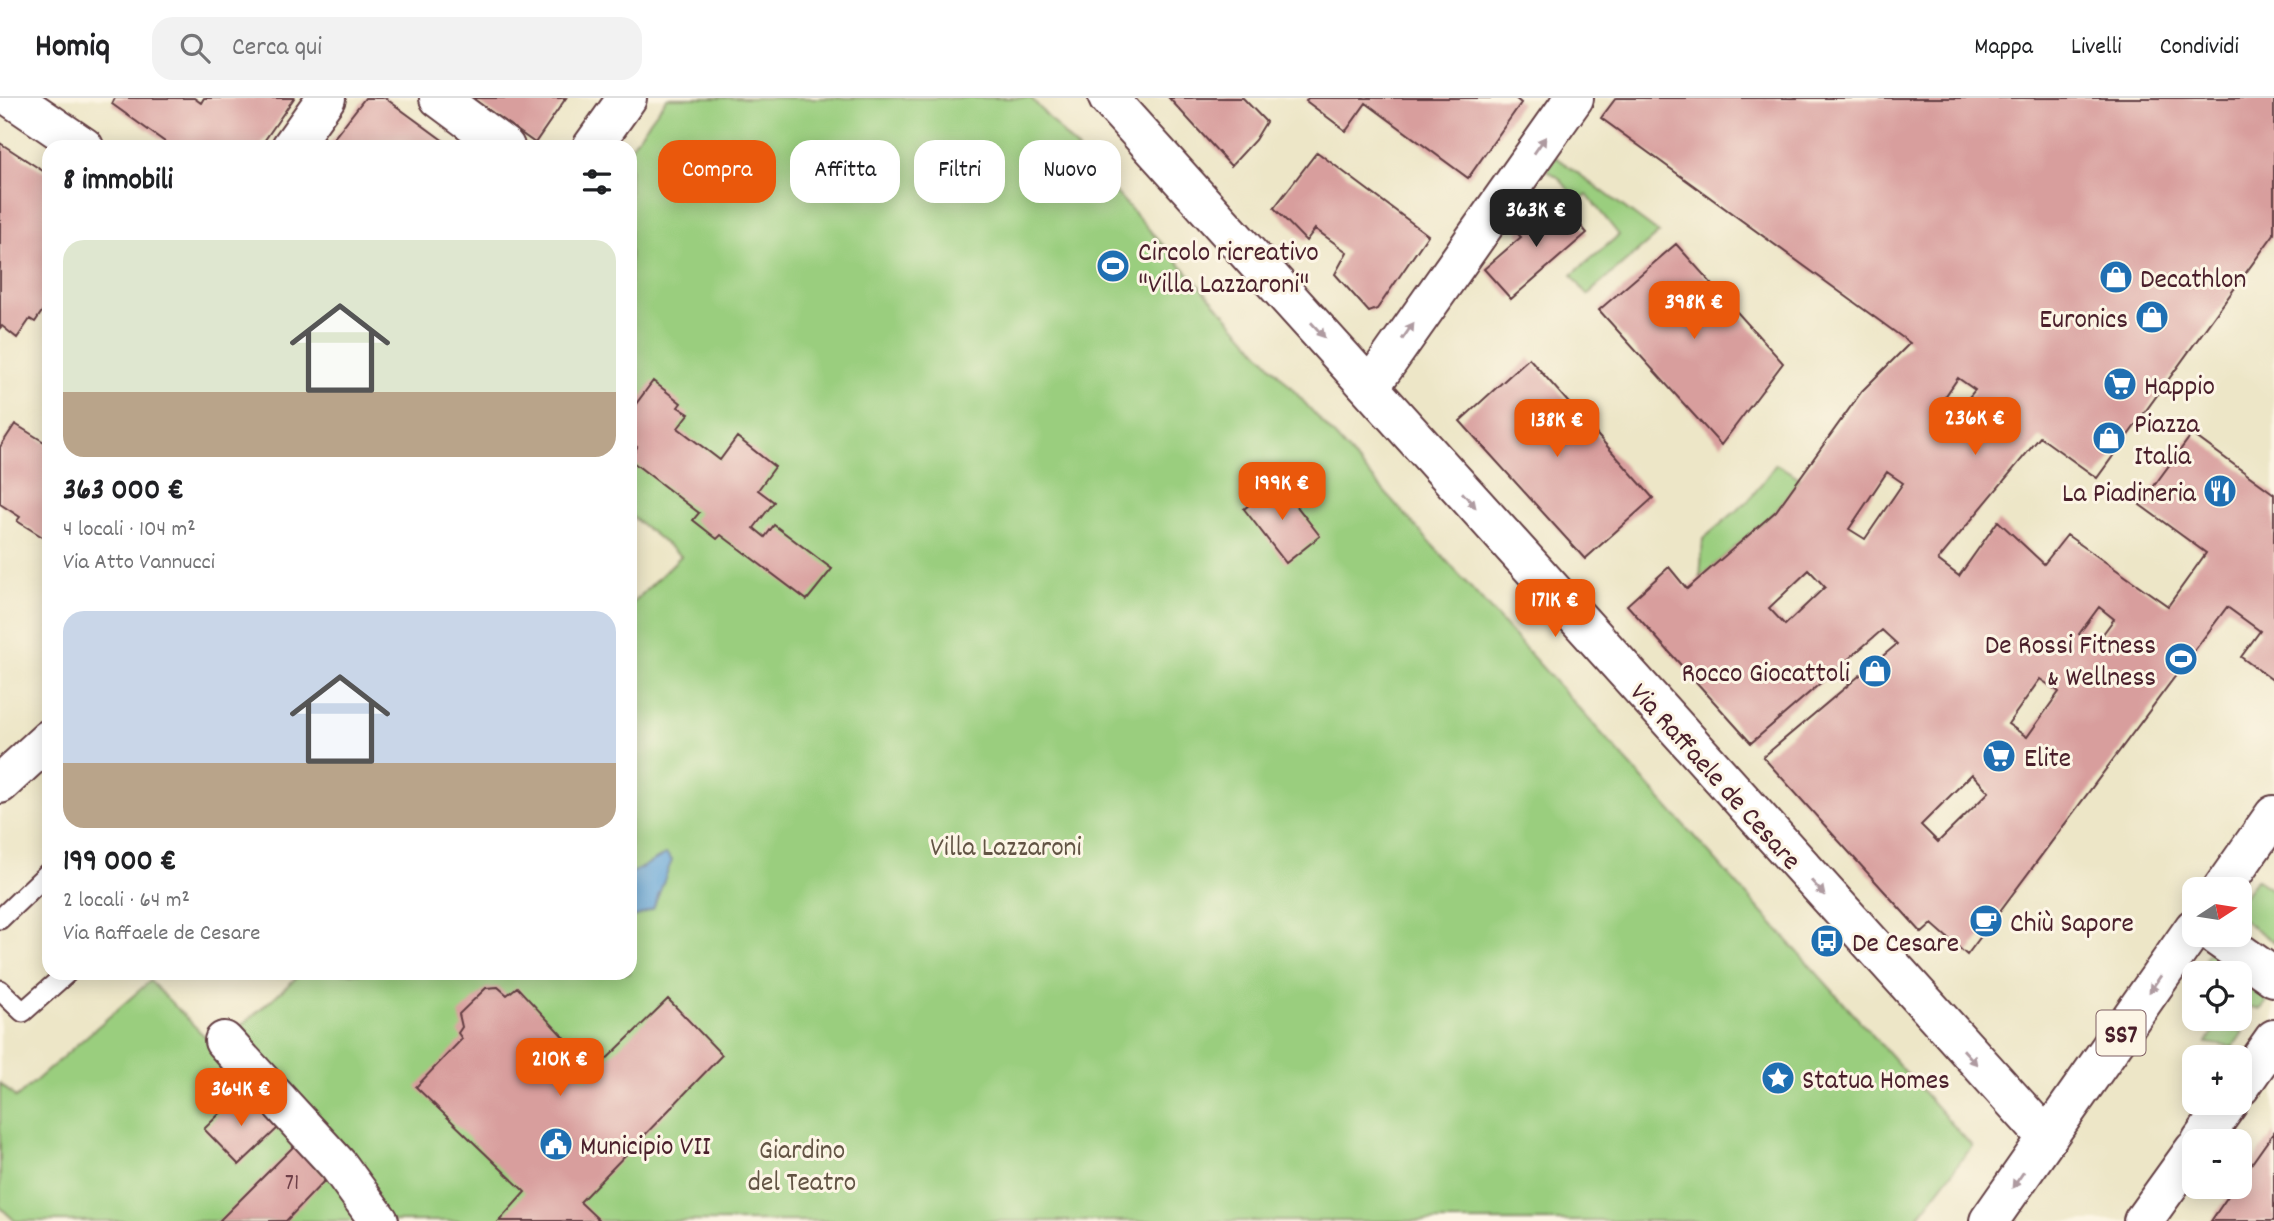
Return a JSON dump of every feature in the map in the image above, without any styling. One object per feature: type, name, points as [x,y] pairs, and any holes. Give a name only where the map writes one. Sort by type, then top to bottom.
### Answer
[{"type":"street","points":[[296,140],[326,98]]},
{"type":"street","points":[[439,98],[496,140]]},
{"type":"street","points":[[597,140],[626,98]]},
{"type":"street","name":"Via Raffaele de Cesare","points":[[1108,98],[1915,996],[2047,1138]]},
{"type":"street","points":[[1370,387],[1574,98]]},
{"type":"street","points":[[35,104],[76,140]]},
{"type":"street","points":[[0,784],[42,745]]},
{"type":"street","points":[[2230,877],[2274,815]]},
{"type":"street","name":"SS7","points":[[1989,1221],[2047,1138],[2189,947]]},
{"type":"street","points":[[2222,947],[2274,977]]},
{"type":"street","points":[[2252,1070],[2274,1039]]},
{"type":"street","points":[[224,1041],[339,1166],[379,1221]]},
{"type":"street","points":[[2143,1221],[2182,1167]]},
{"type":"lane","points":[[0,919],[42,879]]},
{"type":"lane","points":[[0,990],[23,1012],[59,980]]},
{"type":"green space","name":"Villa Lazzaroni","points":[[667,98],[1031,98],[1069,140],[1019,140],[1019,203],[1121,203],[1121,198],[1972,1146],[1915,1221],[15,1221],[0,1207],[0,1083],[16,1098],[150,981],[216,1048],[294,980],[637,980],[637,599],[681,556],[637,521],[637,140]]},
{"type":"green space","points":[[1556,157],[1659,233],[1587,295],[1572,275],[1619,235],[1587,195],[1578,201],[1559,178],[1547,170]]},
{"type":"green space","points":[[1776,464],[1800,478],[1776,511],[1700,578],[1703,539],[1749,500]]},
{"type":"green space","points":[[2256,879],[2274,891],[2274,942],[2252,926],[2252,885]]},
{"type":"green space","points":[[2212,952],[2224,961],[2206,961],[2205,958]]},
{"type":"green space","points":[[2252,981],[2269,994],[2270,998],[2261,1009],[2252,1007]]},
{"type":"green space","points":[[2214,1031],[2243,1032],[2234,1045],[2206,1043]]},
{"type":"water","points":[[666,854],[672,860],[653,909],[637,916],[637,870]]},
{"type":"building","points":[[115,98],[194,98],[201,103],[204,98],[294,98],[265,140],[162,140],[112,104]]},
{"type":"building","points":[[365,98],[385,98],[442,140],[332,140]]},
{"type":"building","points":[[472,98],[566,98],[537,140],[531,140]]},
{"type":"building","points":[[1169,98],[1243,98],[1266,122],[1255,140],[1231,166]]},
{"type":"building","points":[[1308,98],[1515,98],[1521,103],[1468,178],[1366,103],[1346,131],[1306,101]]},
{"type":"building","points":[[1616,98],[2274,98],[2274,234],[2097,478],[2040,437],[1938,560],[1959,576],[1998,521],[2044,564],[2067,535],[2168,606],[2206,553],[2140,505],[2192,434],[2274,494],[2274,681],[2241,657],[2260,631],[2227,607],[1967,955],[1932,924],[1922,933],[1763,757],[1897,644],[1882,630],[1751,743],[1627,605],[1669,567],[1687,589],[1776,511],[1862,391],[1910,343],[1601,118]],"holes":[[[1958,378],[1975,390],[1950,420],[1936,410]],[[1887,472],[1903,483],[1865,539],[1849,529]],[[1809,570],[1825,587],[1785,625],[1769,608]],[[2099,607],[2114,619],[2094,646],[2079,634]],[[2040,679],[2059,692],[2027,737],[2008,724]],[[1972,774],[1989,792],[1938,842],[1921,825]]]},
{"type":"building","points":[[0,143],[42,170],[42,312],[35,322],[30,319],[17,338],[2,326],[0,328]]},
{"type":"building","points":[[1317,152],[1428,235],[1377,309],[1369,312],[1335,274],[1347,252],[1315,229],[1306,241],[1274,208]]},
{"type":"building","points":[[1557,198],[1587,233],[1511,299],[1484,269],[1521,237],[1517,233]]},
{"type":"building","points":[[1676,244],[1783,363],[1721,445],[1599,310]]},
{"type":"building","points":[[1529,358],[1653,498],[1585,559],[1460,421]]},
{"type":"building","points":[[653,381],[681,403],[678,407],[689,414],[678,428],[720,460],[737,437],[775,467],[758,490],[774,502],[754,528],[765,537],[774,525],[832,569],[807,600],[721,535],[717,539],[693,520],[699,513],[637,465],[637,403]]},
{"type":"building","points":[[15,424],[42,441],[42,537],[17,521],[20,517],[0,504],[0,447]]},
{"type":"building","points":[[1278,482],[1320,536],[1286,563],[1244,509]]},
{"type":"building","name":"Municipio VII","points":[[498,987],[507,995],[517,987],[571,1045],[560,1055],[585,1080],[668,999],[722,1055],[580,1202],[600,1221],[499,1221],[525,1192],[416,1087],[462,1039],[458,1033],[462,1027],[459,1014],[486,988]]},
{"type":"building","points":[[243,1091],[278,1128],[239,1165],[204,1129]]},
{"type":"building","points":[[2274,1132],[2274,1221],[2211,1221],[2226,1199],[2252,1199],[2252,1163]]},
{"type":"building","points":[[295,1145],[327,1178],[286,1221],[219,1221]]},
{"type":"place","name":"Circolo ricreativo \"Villa Lazzaroni\"","points":[[1113,266]]},
{"type":"place","name":"Decathlon","points":[[2116,277]]},
{"type":"place","name":"Euronics","points":[[2152,317]]},
{"type":"place","name":"Happio","points":[[2120,384]]},
{"type":"place","name":"Piazza Italia","points":[[2109,438]]},
{"type":"place","name":"La Piadineria","points":[[2220,491]]},
{"type":"place","name":"De Rossi Fitness & Wellness","points":[[2181,659]]},
{"type":"place","name":"Rocco Giocattoli","points":[[1875,671]]},
{"type":"place","name":"Elite","points":[[1999,756]]},
{"type":"place","name":"Chiù Sapore","points":[[1986,921]]},
{"type":"place","name":"De Cesare","points":[[1827,941]]},
{"type":"place","name":"Statua Homes","points":[[1778,1078]]},
{"type":"place","name":"Municipio VII","points":[[556,1144]]},
{"type":"park label","name":"Giardino del Teatro","points":[[802,1164]]}]
